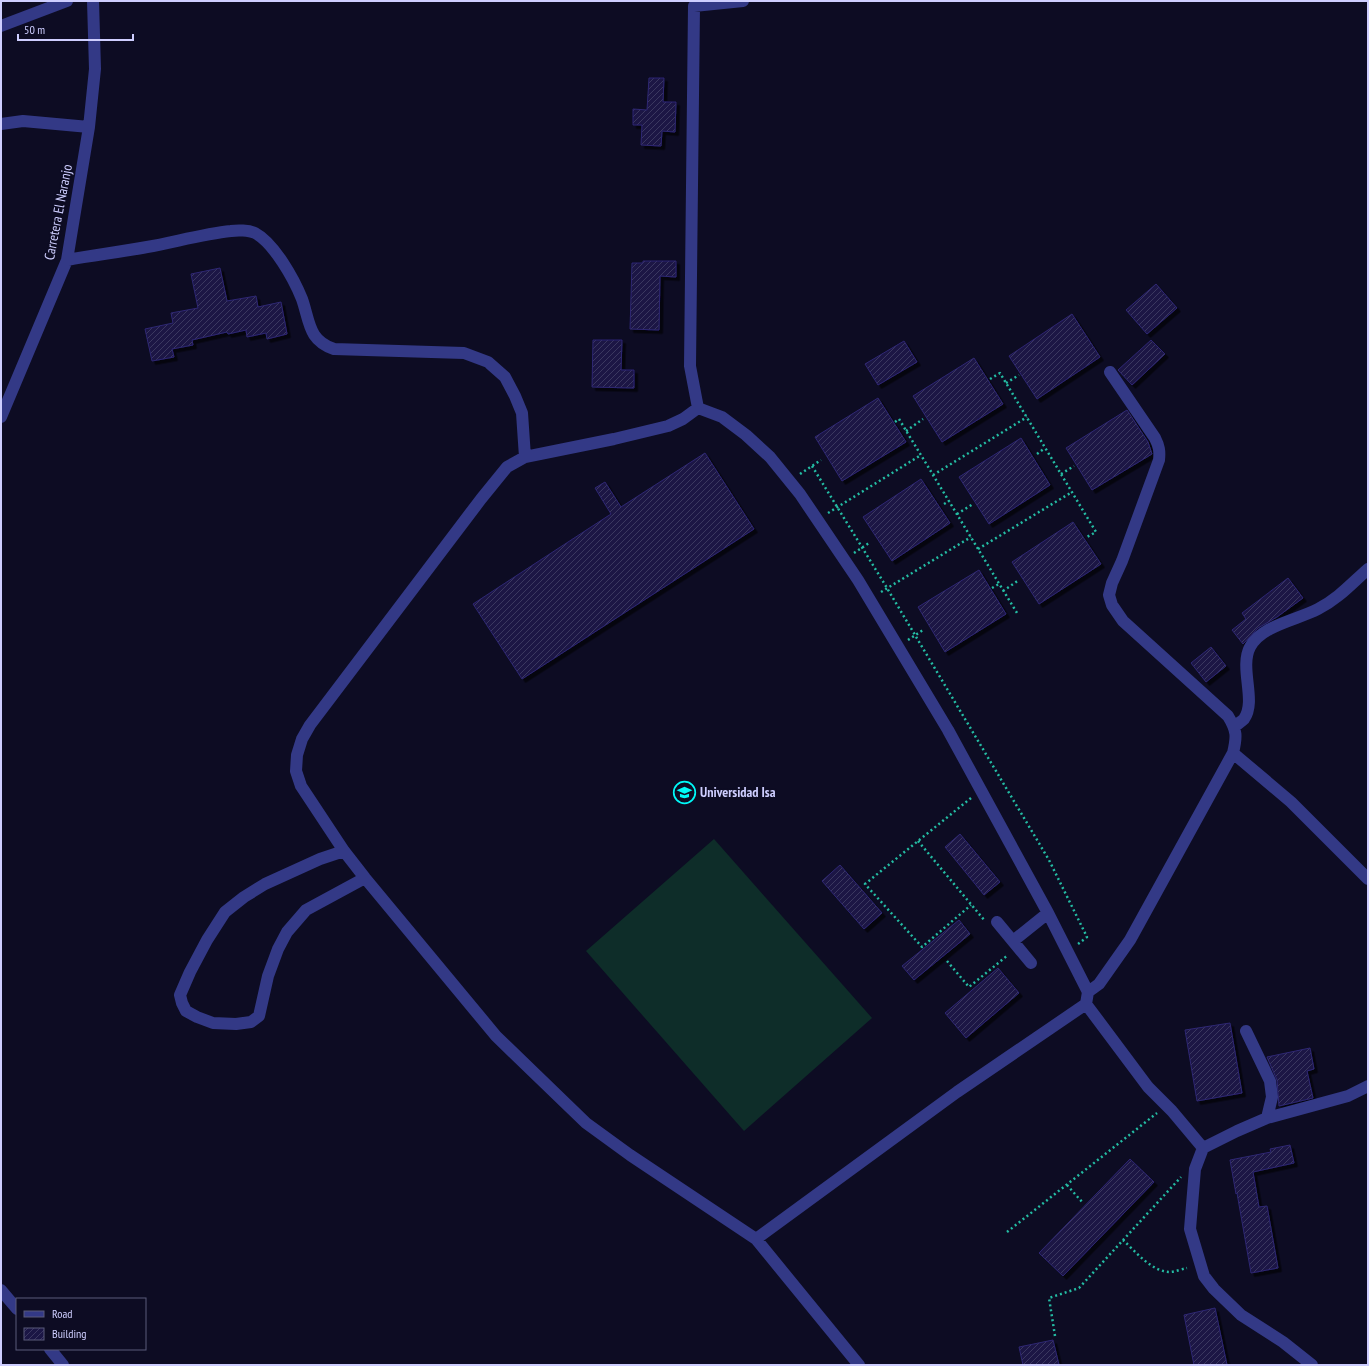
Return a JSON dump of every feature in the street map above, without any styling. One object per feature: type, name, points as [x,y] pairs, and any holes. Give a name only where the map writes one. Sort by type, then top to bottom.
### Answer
[{"type":"street","points":[[1,26],[67,1]]},
{"type":"street","name":"Carretera El Naranjo","points":[[1,417],[66,260],[89,127],[95,69],[93,1]]},
{"type":"street","points":[[698,408],[690,366],[694,4],[743,1]]},
{"type":"street","points":[[1,124],[24,121],[89,127]]},
{"type":"street","points":[[66,260],[143,248],[232,230],[253,232],[267,243],[282,262],[298,289],[306,310],[310,328],[316,338],[324,345],[334,349],[464,353],[488,362],[505,377],[520,407],[522,413],[525,457]]},
{"type":"street","points":[[756,1239],[1087,998],[1099,984],[1130,940],[1233,753],[1236,736],[1234,727],[1228,716],[1123,621],[1112,605],[1109,595],[1112,583],[1122,561],[1159,460],[1160,452],[1155,438],[1110,372]]},
{"type":"street","points":[[698,408],[683,419],[668,426],[614,439],[525,457],[507,467],[481,499],[310,725],[302,739],[297,755],[296,771],[301,786],[344,851],[496,1036],[586,1122],[630,1155],[756,1239],[859,1365]]},
{"type":"street","points":[[698,408],[722,417],[746,435],[770,457],[789,480],[817,520],[869,599],[948,730],[1048,913],[1068,953],[1087,998],[1148,1087],[1167,1105],[1203,1148]]},
{"type":"street","points":[[1234,727],[1244,719],[1247,711],[1249,692],[1246,662],[1250,648],[1259,636],[1280,624],[1318,609],[1337,597],[1368,569]]},
{"type":"street","points":[[1233,753],[1291,802],[1368,879]]},
{"type":"street","points":[[344,851],[320,859],[265,884],[244,897],[225,912],[206,940],[180,995],[186,1012],[212,1023],[236,1024],[251,1022],[259,1016],[268,976],[278,949],[287,932],[306,910],[365,878]]},
{"type":"street","points":[[1015,944],[1048,913]]},
{"type":"street","points":[[996,922],[1031,963]]},
{"type":"street","points":[[1246,1031],[1270,1081],[1272,1097],[1268,1118]]},
{"type":"street","points":[[1312,1365],[1284,1342],[1241,1315],[1214,1289],[1204,1276],[1190,1229],[1195,1169],[1203,1148],[1237,1131],[1268,1118],[1348,1096],[1368,1086]]},
{"type":"street","points":[[1,1290],[16,1308]]},
{"type":"street","points":[[51,1350],[63,1365]]},
{"type":"path","points":[[990,379],[1000,373],[1096,532],[1088,538]]},
{"type":"path","points":[[1006,383],[1019,375]]},
{"type":"path","points":[[933,475],[1027,417]]},
{"type":"path","points":[[895,422],[899,419],[1017,613]]},
{"type":"path","points":[[906,430],[923,419]]},
{"type":"path","points":[[1037,454],[1045,448]]},
{"type":"path","points":[[817,520],[921,455]]},
{"type":"path","points":[[789,480],[821,460]]},
{"type":"path","points":[[812,466],[1005,784],[1056,874],[1087,937],[1068,953]]},
{"type":"path","points":[[1061,474],[1074,466]]},
{"type":"path","points":[[978,549],[1072,492]]},
{"type":"path","points":[[944,504],[949,501]]},
{"type":"path","points":[[957,514],[973,504]]},
{"type":"path","points":[[869,599],[971,537]]},
{"type":"path","points":[[1003,591],[1019,580]]},
{"type":"path","points":[[992,588],[999,584]]},
{"type":"path","points":[[972,905],[922,947],[865,884],[981,790]]},
{"type":"path","points":[[918,841],[991,927],[996,922]]},
{"type":"path","points":[[947,961],[969,987],[1015,944]]},
{"type":"path","points":[[1007,1232],[1167,1105]]},
{"type":"path","points":[[1055,1336],[1049,1298],[1079,1288],[1184,1174],[1195,1169]]},
{"type":"path","points":[[1067,1185],[1083,1202]]},
{"type":"path","points":[[1123,1240],[1152,1266],[1160,1270],[1169,1272],[1200,1266]]},
{"type":"green space","points":[[714,839],[872,1018],[744,1131],[586,951]]},
{"type":"building","points":[[649,78],[664,78],[663,102],[676,102],[675,132],[662,131],[661,146],[641,145],[642,125],[633,125],[633,109],[647,110]]},
{"type":"building","points":[[643,261],[676,261],[676,277],[660,276],[659,330],[630,329],[632,263],[643,263]]},
{"type":"building","points":[[220,268],[227,301],[256,296],[258,307],[281,302],[287,334],[267,339],[266,333],[247,337],[246,330],[228,334],[227,332],[192,340],[193,345],[172,349],[174,357],[152,361],[145,329],[173,323],[171,313],[198,308],[191,274]]},
{"type":"building","points":[[1156,284],[1177,308],[1147,334],[1126,310]]},
{"type":"building","points":[[1072,314],[1100,357],[1037,399],[1009,356]]},
{"type":"building","points":[[593,340],[622,340],[621,370],[634,370],[634,388],[592,387]]},
{"type":"building","points":[[1151,340],[1165,354],[1132,385],[1118,370]]},
{"type":"building","points":[[904,341],[917,362],[878,385],[865,364]]},
{"type":"building","points":[[974,358],[1003,404],[942,442],[913,396]]},
{"type":"building","points":[[878,398],[906,442],[842,481],[815,437]]},
{"type":"building","points":[[1127,410],[1148,442],[1152,454],[1092,490],[1066,448]]},
{"type":"building","points":[[1021,438],[1050,485],[989,524],[959,477]]},
{"type":"building","points":[[705,453],[754,529],[522,679],[473,604],[611,514],[595,488],[605,482],[621,507]]},
{"type":"building","points":[[921,479],[950,523],[892,561],[863,517]]},
{"type":"building","points":[[1073,522],[1101,564],[1039,604],[1012,562]]},
{"type":"building","points":[[979,570],[1006,614],[945,652],[918,607]]},
{"type":"building","points":[[1288,578],[1303,598],[1277,617],[1258,628],[1243,644],[1232,630],[1246,619],[1242,613]]},
{"type":"building","points":[[1211,647],[1226,666],[1206,682],[1191,663]]},
{"type":"building","points":[[960,834],[1000,882],[984,895],[945,847]]},
{"type":"building","points":[[840,865],[882,913],[864,929],[822,881]]},
{"type":"building","points":[[959,920],[970,934],[914,980],[902,966]]},
{"type":"building","points":[[998,968],[1019,993],[966,1038],[945,1013]]},
{"type":"building","points":[[1230,1023],[1242,1093],[1197,1101],[1185,1030]]},
{"type":"building","points":[[1310,1048],[1314,1069],[1307,1071],[1313,1098],[1279,1106],[1277,1080],[1267,1057]]},
{"type":"building","points":[[1290,1145],[1294,1163],[1253,1172],[1259,1207],[1267,1206],[1278,1268],[1251,1273],[1230,1160],[1271,1152],[1270,1149]]},
{"type":"building","points":[[1130,1159],[1154,1182],[1063,1276],[1039,1253]]},
{"type":"building","points":[[1215,1308],[1227,1365],[1194,1365],[1184,1315]]},
{"type":"building","points":[[1053,1340],[1059,1365],[1023,1365],[1019,1347]]},
{"type":"place","name":"Universidad Isa","points":[[684,792]]}]
